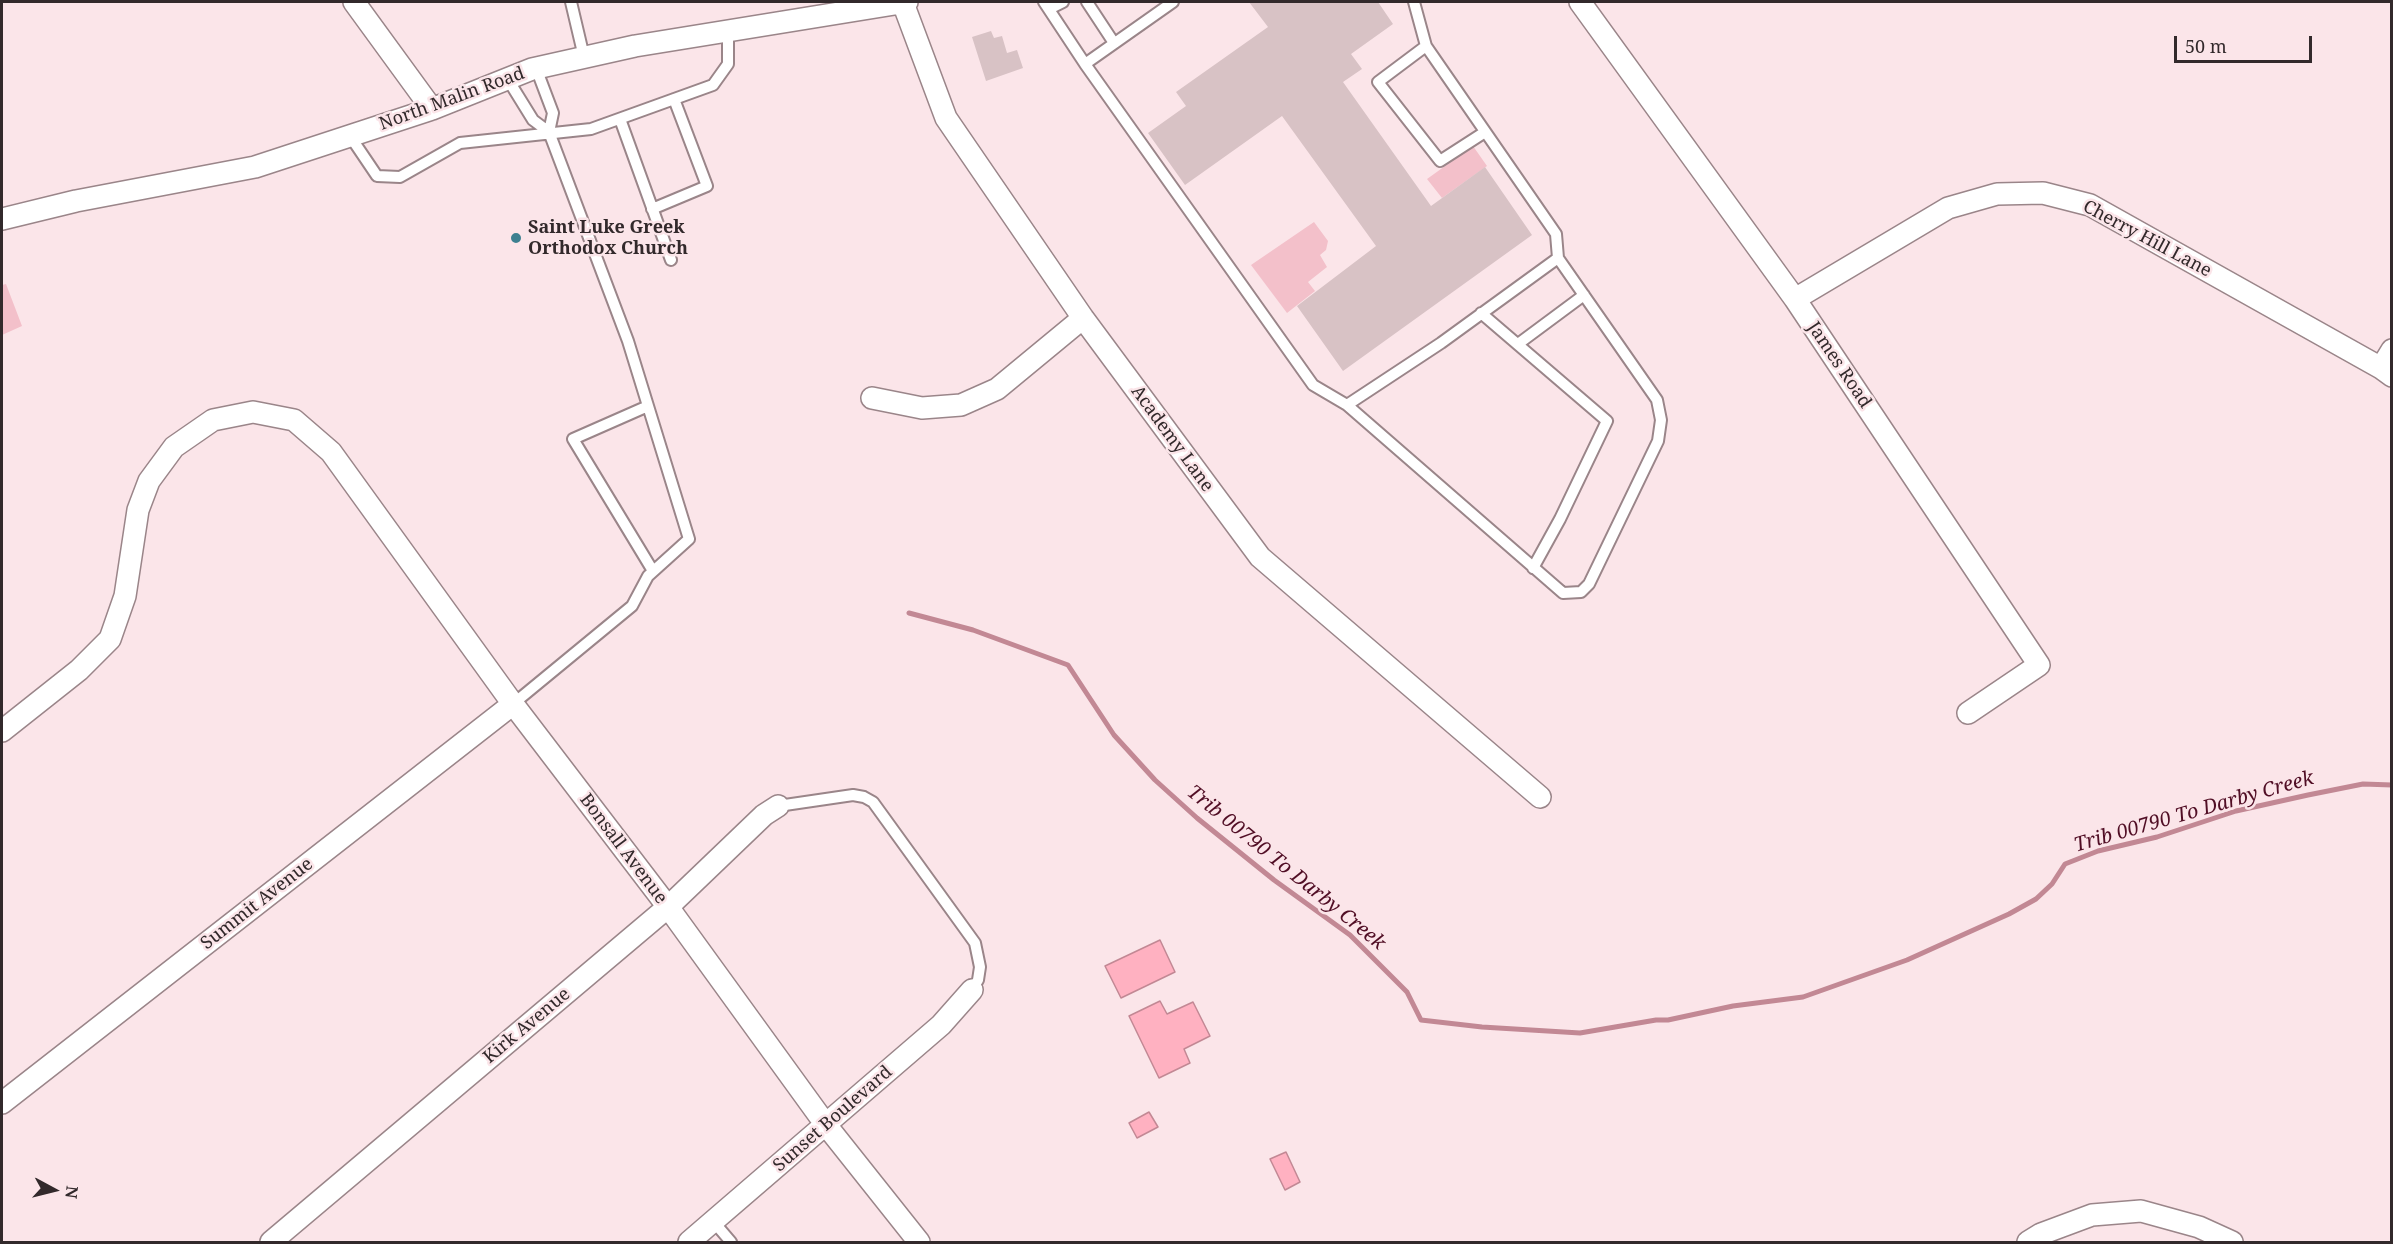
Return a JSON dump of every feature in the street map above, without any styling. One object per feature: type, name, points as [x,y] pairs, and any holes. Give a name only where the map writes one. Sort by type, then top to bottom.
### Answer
[{"type":"street","points":[[354,2],[432,109]]},
{"type":"street","name":"North Malin Road","points":[[2,219],[76,201],[255,167],[432,109],[536,68],[728,31],[880,4],[905,2]]},
{"type":"street","name":"Academy Lane","points":[[905,2],[946,118],[1083,318],[1260,557],[1540,797]]},
{"type":"street","name":"James Road","points":[[1580,2],[1795,299],[2038,665],[1968,713]]},
{"type":"street","name":"Cherry Hill Lane","points":[[1795,299],[1948,208],[1997,194],[2043,193],[2090,205],[2388,365]]},
{"type":"street","points":[[872,398],[922,408],[961,405],[997,389],[1083,318]]},
{"type":"street","name":"Bonsall Avenue","points":[[2,731],[79,670],[110,639],[125,596],[138,510],[149,481],[174,447],[213,420],[253,412],[294,420],[331,452],[513,704],[668,907],[826,1125],[919,1242]]},
{"type":"street","name":"Summit Avenue","points":[[2,1103],[513,704]]},
{"type":"street","name":"Kirk Avenue","points":[[271,1242],[668,907],[764,815],[778,806]]},
{"type":"street","name":"Sunset Boulevard","points":[[689,1242],[941,1025],[972,990]]},
{"type":"street","points":[[2034,1238],[2092,1215],[2141,1211],[2199,1227],[2232,1242]]},
{"type":"lane","points":[[571,2],[584,57]]},
{"type":"lane","points":[[1063,2],[1046,5],[1085,64],[1313,385],[1347,405],[1563,593],[1581,592],[1589,584],[1658,441],[1661,420],[1657,400],[1558,258],[1556,234],[1426,46],[1414,2]]},
{"type":"lane","points":[[1088,2],[1114,43]]},
{"type":"lane","points":[[1085,64],[1173,2]]},
{"type":"lane","points":[[351,136],[377,176],[400,177],[460,143],[591,129],[713,85],[728,64],[728,31]]},
{"type":"lane","points":[[1426,46],[1378,82],[1440,161],[1485,132]]},
{"type":"lane","points":[[536,68],[553,113],[549,132]]},
{"type":"lane","points":[[507,78],[533,120],[549,132],[628,341],[689,538],[648,576],[632,606],[513,704]]},
{"type":"lane","points":[[652,209],[707,186],[674,99]]},
{"type":"lane","points":[[620,118],[671,260]]},
{"type":"lane","points":[[1347,405],[1441,343],[1558,258]]},
{"type":"lane","points":[[1518,344],[1584,295]]},
{"type":"lane","points":[[1481,313],[1607,421],[1560,519],[1533,568]]},
{"type":"lane","points":[[648,406],[573,439],[653,571]]},
{"type":"lane","points":[[778,806],[853,795],[873,802],[975,943],[980,967],[978,980],[972,990]]},
{"type":"lane","points":[[713,1221],[731,1242]]},
{"type":"shaded area","points":[[1473,146],[1487,166],[1442,198],[1427,179]]},
{"type":"shaded area","points":[[1314,222],[1328,241],[1326,250],[1320,255],[1327,267],[1308,282],[1315,291],[1287,313],[1251,265]]},
{"type":"shaded area","points":[[6,284],[22,326],[2,335],[2,285]]},
{"type":"shaded area","points":[[1160,940],[1175,972],[1121,998],[1105,966]]},
{"type":"shaded area","points":[[1160,1001],[1167,1014],[1193,1002],[1210,1036],[1184,1049],[1190,1063],[1159,1078],[1129,1016]]},
{"type":"shaded area","points":[[1149,1112],[1158,1127],[1137,1138],[1129,1123]]},
{"type":"shaded area","points":[[1286,1152],[1300,1182],[1285,1190],[1270,1159]]},
{"type":"building","points":[[1249,2],[1378,2],[1393,24],[1351,54],[1362,69],[1343,82],[1431,206],[1485,167],[1532,235],[1343,371],[1297,306],[1376,246],[1282,116],[1185,185],[1148,133],[1186,106],[1176,92],[1268,27]]},
{"type":"building","points":[[991,31],[994,38],[1002,36],[1007,53],[1017,50],[1023,68],[986,81],[972,37]]},
{"type":"waterway","name":"Trib 00790 To Darby Creek","points":[[909,613],[973,630],[1068,665],[1114,735],[1155,780],[1197,818],[1274,880],[1350,935],[1407,992],[1421,1020],[1482,1027],[1580,1033],[1668,1020],[1733,1006],[1803,997],[1907,960],[2009,914],[2036,899],[2052,884],[2065,864],[2098,851],[2157,837],[2236,811],[2363,784],[2392,785]]},
{"type":"place","name":"Saint Luke Greek Orthodox Church","points":[[516,238]]}]
